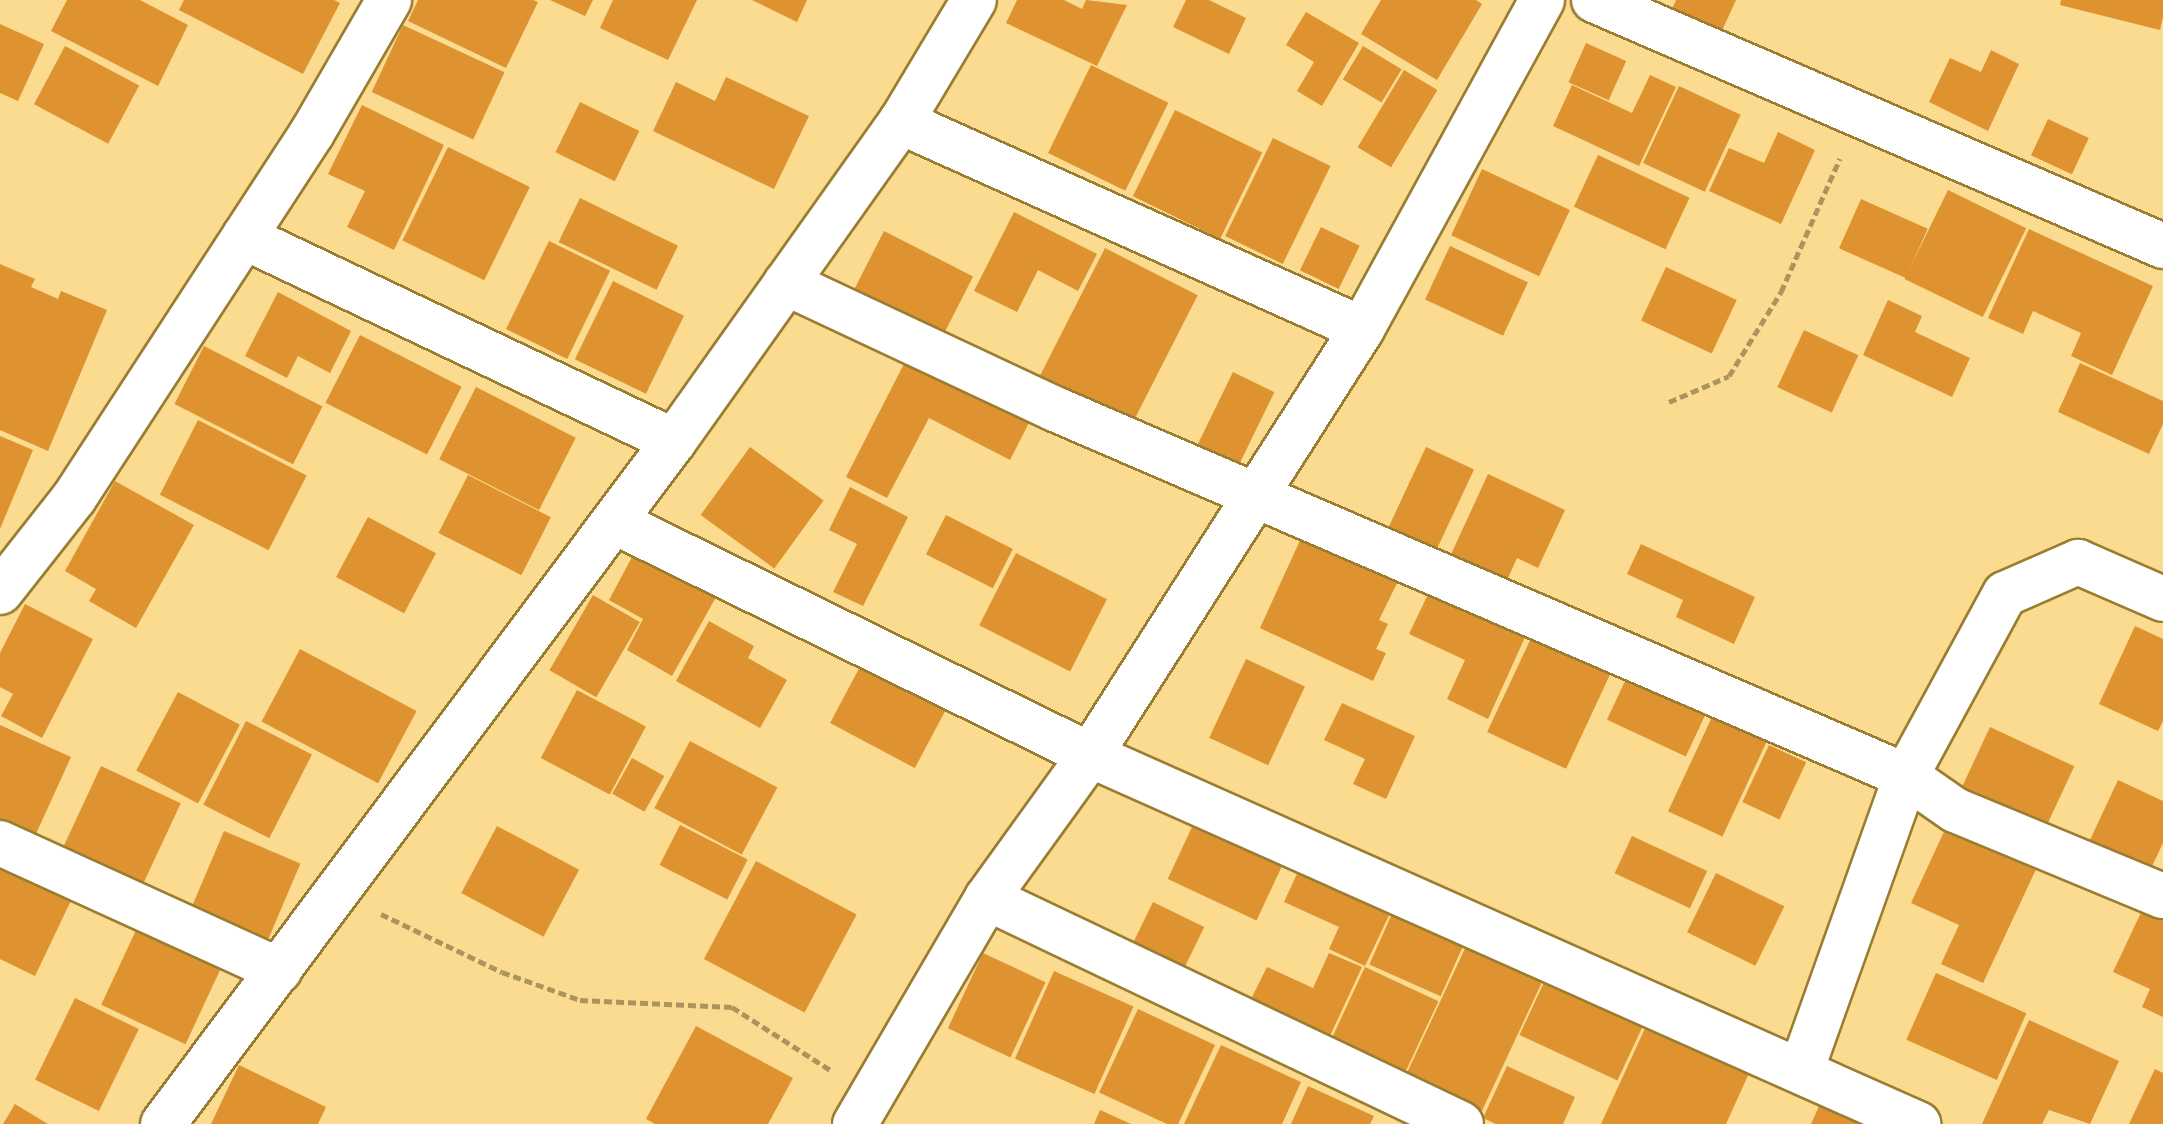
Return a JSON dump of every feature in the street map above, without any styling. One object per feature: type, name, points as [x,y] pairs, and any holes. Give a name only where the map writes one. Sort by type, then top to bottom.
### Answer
[{"type":"street","points":[[0,592],[74,498],[244,237],[389,0]]},
{"type":"street","points":[[163,1124],[674,441],[901,122],[974,0]]},
{"type":"street","points":[[863,1110],[987,898],[1090,755],[1362,329],[1542,0]]},
{"type":"street","points":[[1594,0],[2163,246]]},
{"type":"street","points":[[901,122],[1362,329]]},
{"type":"street","points":[[244,237],[674,441]]},
{"type":"street","points":[[786,283],[1256,495],[1906,776],[1955,810],[2163,896]]},
{"type":"street","points":[[615,522],[1090,755],[1918,1124]]},
{"type":"street","points":[[1801,1071],[1906,776],[2005,594],[2078,562],[2163,599]]},
{"type":"street","points":[[0,843],[279,970]]},
{"type":"street","points":[[987,898],[1461,1124]]},
{"type":"path","points":[[1669,402],[1729,376],[1781,292],[1857,114]]},
{"type":"path","points":[[336,893],[502,972],[580,1000],[732,1007],[863,1110]]},
{"type":"building","points":[[67,0],[140,0],[188,25],[158,86],[51,31]]},
{"type":"building","points":[[184,0],[334,0],[340,3],[303,74],[179,10]]},
{"type":"building","points":[[418,0],[538,2],[506,68],[408,21]]},
{"type":"building","points":[[550,0],[593,0],[585,16]]},
{"type":"building","points":[[613,0],[697,0],[668,60],[600,28]]},
{"type":"building","points":[[752,0],[807,0],[797,22]]},
{"type":"building","points":[[1017,0],[1064,0],[1082,9],[1086,0],[1127,5],[1097,66],[1006,23]]},
{"type":"building","points":[[1186,0],[1209,0],[1246,18],[1229,54],[1173,27]]},
{"type":"building","points":[[1381,0],[1476,0],[1482,4],[1437,80],[1361,34]]},
{"type":"building","points":[[1676,0],[1736,0],[1720,35],[1671,11]]},
{"type":"building","points":[[2061,0],[2163,0],[2160,30],[2060,5]]},
{"type":"building","points":[[1306,12],[1359,43],[1322,106],[1297,91],[1314,62],[1286,45]]},
{"type":"building","points":[[0,24],[44,44],[18,101],[0,93]]},
{"type":"building","points":[[403,25],[505,72],[473,139],[372,92]]},
{"type":"building","points":[[1586,43],[1626,61],[1609,100],[1569,82]]},
{"type":"building","points":[[65,46],[139,85],[108,144],[34,104]]},
{"type":"building","points":[[1363,46],[1402,69],[1381,103],[1343,79]]},
{"type":"building","points":[[1991,50],[2019,64],[1988,131],[1929,102],[1950,58],[1981,72]]},
{"type":"building","points":[[1091,65],[1168,103],[1125,191],[1048,153]]},
{"type":"building","points":[[1404,70],[1437,90],[1391,167],[1358,147]]},
{"type":"building","points":[[1650,75],[1676,87],[1639,166],[1553,126],[1572,85],[1632,113]]},
{"type":"building","points":[[726,77],[809,116],[774,189],[653,131],[676,82],[715,101]]},
{"type":"building","points":[[1679,86],[1741,115],[1705,192],[1643,163]]},
{"type":"building","points":[[580,102],[639,131],[615,181],[555,152]]},
{"type":"building","points":[[362,105],[444,145],[394,250],[347,227],[365,191],[328,174]]},
{"type":"building","points":[[1175,110],[1262,153],[1220,239],[1133,196]]},
{"type":"building","points":[[2048,119],[2089,138],[2072,174],[2031,155]]},
{"type":"building","points":[[1778,132],[1815,150],[1781,224],[1709,191],[1729,148],[1764,163]]},
{"type":"building","points":[[1273,138],[1331,166],[1283,264],[1225,236]]},
{"type":"building","points":[[448,147],[530,187],[484,280],[402,240]]},
{"type":"building","points":[[1598,155],[1690,198],[1665,249],[1574,207]]},
{"type":"building","points":[[1482,169],[1570,210],[1539,276],[1451,235]]},
{"type":"building","points":[[1948,190],[2026,228],[1983,317],[1905,279]]},
{"type":"building","points":[[580,198],[678,246],[656,290],[559,242]]},
{"type":"building","points":[[1861,199],[1928,229],[1906,278],[1839,248]]},
{"type":"building","points":[[1014,212],[1097,254],[1078,291],[1038,270],[1017,312],[974,291]]},
{"type":"building","points":[[1321,227],[1360,246],[1339,289],[1300,270]]},
{"type":"building","points":[[2029,229],[2153,286],[2112,375],[2071,356],[2081,333],[2033,311],[2023,334],[1988,318]]},
{"type":"building","points":[[884,231],[973,276],[937,348],[848,302]]},
{"type":"building","points":[[549,241],[610,271],[567,359],[506,329]]},
{"type":"building","points":[[1450,246],[1528,282],[1503,336],[1425,299]]},
{"type":"building","points":[[1105,248],[1198,295],[1128,432],[1035,385]]},
{"type":"building","points":[[0,264],[35,279],[31,287],[58,299],[61,291],[107,310],[48,451],[0,430]]},
{"type":"building","points":[[1666,267],[1737,300],[1712,353],[1641,320]]},
{"type":"building","points":[[613,281],[684,316],[646,394],[575,359]]},
{"type":"building","points":[[278,292],[351,331],[330,373],[298,356],[287,378],[245,356]]},
{"type":"building","points":[[1888,300],[1922,316],[1915,332],[1970,358],[1952,397],[1863,355]]},
{"type":"building","points":[[1804,330],[1858,355],[1832,412],[1777,387]]},
{"type":"building","points":[[360,335],[462,387],[427,454],[325,403]]},
{"type":"building","points":[[204,346],[323,406],[293,464],[174,404]]},
{"type":"building","points":[[909,354],[1032,417],[1010,460],[929,418],[887,498],[846,477]]},
{"type":"building","points":[[2080,363],[2163,401],[2163,424],[2149,454],[2058,412]]},
{"type":"building","points":[[1233,372],[1274,392],[1235,472],[1194,452]]},
{"type":"building","points":[[476,387],[576,438],[539,510],[439,459]]},
{"type":"building","points":[[198,420],[307,475],[269,550],[160,495]]},
{"type":"building","points":[[0,436],[33,450],[0,529]]},
{"type":"building","points":[[750,447],[824,500],[774,568],[701,515]]},
{"type":"building","points":[[1426,447],[1474,469],[1434,555],[1386,532]]},
{"type":"building","points":[[1488,474],[1565,510],[1538,568],[1517,558],[1503,589],[1447,563]]},
{"type":"building","points":[[468,475],[551,517],[521,575],[438,533]]},
{"type":"building","points":[[115,481],[194,525],[136,628],[89,601],[96,589],[65,571]]},
{"type":"building","points":[[850,487],[908,517],[863,606],[833,592],[857,544],[829,530]]},
{"type":"building","points":[[946,515],[1013,549],[993,588],[926,554]]},
{"type":"building","points":[[368,517],[436,553],[404,613],[336,577]]},
{"type":"building","points":[[1302,536],[1398,581],[1379,620],[1388,624],[1376,649],[1386,653],[1373,681],[1260,628]]},
{"type":"building","points":[[639,544],[721,588],[672,676],[627,650],[643,619],[609,600]]},
{"type":"building","points":[[1641,544],[1755,597],[1734,644],[1676,617],[1683,600],[1627,574]]},
{"type":"building","points":[[1016,553],[1107,599],[1070,671],[979,625]]},
{"type":"building","points":[[1430,590],[1526,635],[1488,719],[1447,699],[1465,660],[1409,634]]},
{"type":"building","points":[[593,595],[640,622],[596,697],[550,670]]},
{"type":"building","points":[[25,604],[93,639],[42,738],[1,716],[13,694],[0,687],[0,653]]},
{"type":"building","points":[[709,621],[754,646],[748,658],[787,680],[760,728],[676,681]]},
{"type":"building","points":[[2135,626],[2163,639],[2163,721],[2158,731],[2099,704]]},
{"type":"building","points":[[1532,636],[1611,673],[1566,769],[1487,732]]},
{"type":"building","points":[[300,649],[417,711],[378,783],[262,721]]},
{"type":"building","points":[[1246,659],[1305,686],[1268,765],[1209,738]]},
{"type":"building","points":[[862,663],[947,708],[915,768],[830,723]]},
{"type":"building","points":[[1626,679],[1705,716],[1686,757],[1607,720]]},
{"type":"building","points":[[577,690],[646,727],[610,795],[541,758]]},
{"type":"building","points":[[178,692],[240,725],[198,803],[136,771]]},
{"type":"building","points":[[1342,703],[1415,736],[1386,799],[1353,784],[1365,759],[1324,740]]},
{"type":"building","points":[[1712,717],[1766,742],[1722,837],[1668,811]]},
{"type":"building","points":[[246,721],[312,755],[269,838],[203,805]]},
{"type":"building","points":[[0,725],[71,757],[30,847],[0,834]]},
{"type":"building","points":[[1990,727],[2074,766],[2039,842],[1955,803]]},
{"type":"building","points":[[690,741],[777,787],[742,855],[654,808]]},
{"type":"building","points":[[1769,745],[1806,762],[1780,819],[1742,802]]},
{"type":"building","points":[[632,758],[664,776],[644,812],[612,794]]},
{"type":"building","points":[[101,766],[181,803],[135,901],[55,864]]},
{"type":"building","points":[[2118,780],[2163,801],[2163,843],[2144,883],[2083,855]]},
{"type":"building","points":[[1199,812],[1288,853],[1257,920],[1168,879]]},
{"type":"building","points":[[1948,823],[2038,865],[1983,983],[1941,964],[1959,925],[1911,903]]},
{"type":"building","points":[[680,825],[748,860],[727,900],[660,865]]},
{"type":"building","points":[[497,826],[579,870],[543,937],[461,893]]},
{"type":"building","points":[[224,831],[300,863],[267,942],[191,909]]},
{"type":"building","points":[[1632,836],[1707,871],[1690,908],[1615,873]]},
{"type":"building","points":[[0,853],[76,890],[35,976],[0,959]]},
{"type":"building","points":[[756,861],[857,915],[805,1013],[704,959]]},
{"type":"building","points":[[1301,865],[1393,907],[1365,966],[1329,949],[1339,927],[1284,902]]},
{"type":"building","points":[[1716,873],[1784,906],[1755,966],[1687,932]]},
{"type":"building","points":[[1153,902],[1204,927],[1182,972],[1131,947]]},
{"type":"building","points":[[2145,904],[2163,912],[2163,1017],[2142,1007],[2150,989],[2113,972]]},
{"type":"building","points":[[1395,907],[1466,939],[1441,996],[1369,965]]},
{"type":"building","points":[[138,926],[222,965],[186,1044],[101,1005]]},
{"type":"building","points":[[1468,942],[1544,977],[1481,1113],[1405,1077]]},
{"type":"building","points":[[983,953],[1046,982],[1010,1057],[948,1028]]},
{"type":"building","points":[[1329,953],[1362,967],[1330,1036],[1251,999],[1267,967],[1313,988]]},
{"type":"building","points":[[1365,967],[1438,1001],[1403,1077],[1330,1043]]},
{"type":"building","points":[[1054,971],[1133,1006],[1094,1094],[1015,1059]]},
{"type":"building","points":[[1936,973],[2026,1013],[1997,1080],[1906,1040]]},
{"type":"building","points":[[1547,976],[1645,1022],[1617,1081],[1520,1035]]},
{"type":"building","points":[[75,998],[139,1029],[99,1111],[35,1080]]},
{"type":"building","points":[[1138,1009],[1215,1045],[1178,1124],[1167,1124],[1099,1092]]},
{"type":"building","points":[[2029,1020],[2119,1061],[2090,1124],[2049,1110],[2042,1124],[1982,1124]]},
{"type":"building","points":[[1647,1024],[1750,1071],[1726,1124],[1601,1124]]},
{"type":"building","points":[[696,1026],[793,1078],[768,1124],[655,1124],[646,1119]]},
{"type":"building","points":[[1221,1045],[1301,1082],[1282,1124],[1184,1124]]},
{"type":"building","points":[[239,1065],[326,1107],[318,1124],[211,1124]]},
{"type":"building","points":[[1507,1066],[1575,1097],[1563,1124],[1496,1124],[1483,1118]]},
{"type":"building","points":[[2155,1069],[2163,1073],[2163,1124],[2129,1124]]},
{"type":"building","points":[[1308,1086],[1374,1116],[1370,1124],[1291,1124]]},
{"type":"building","points":[[15,1104],[48,1124],[3,1124]]},
{"type":"building","points":[[1820,1104],[1864,1124],[1811,1124]]},
{"type":"building","points":[[1100,1110],[1131,1124],[1094,1124]]}]
